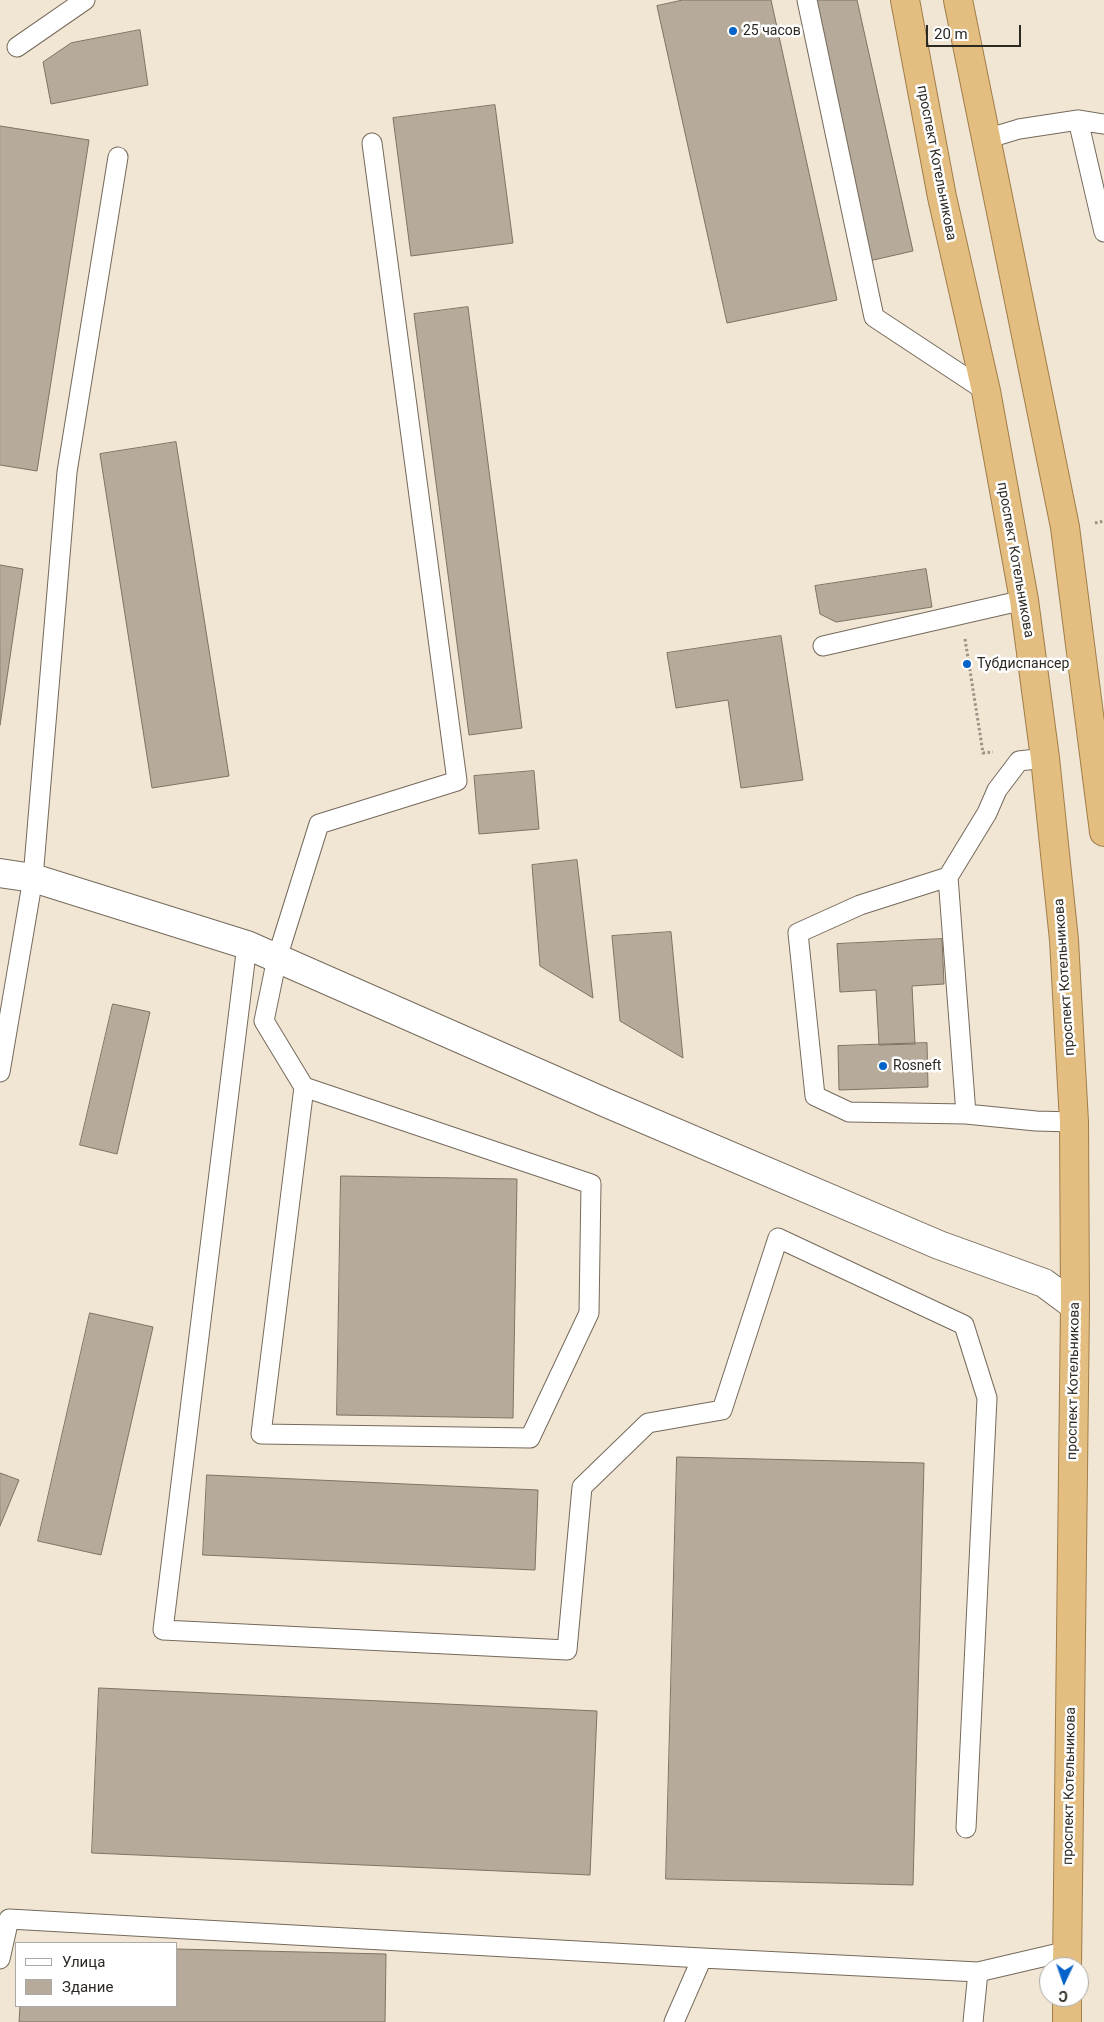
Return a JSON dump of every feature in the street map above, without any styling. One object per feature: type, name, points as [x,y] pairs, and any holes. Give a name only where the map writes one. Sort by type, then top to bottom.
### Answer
[{"type":"highway","name":"проспект Котельникова","points":[[904,0],[942,197],[986,391],[1024,600],[1045,758],[1064,940],[1074,1122],[1075,1306],[1068,1957]]},
{"type":"highway","points":[[958,0],[1065,527],[1104,832]]},
{"type":"highway","points":[[1067,2007],[1067,2022]]},
{"type":"street","points":[[0,873],[33,878],[248,945],[604,1102],[912,1233],[1044,1283],[1075,1306]]},
{"type":"lane","points":[[17,47],[85,0]]},
{"type":"lane","points":[[807,0],[874,317],[986,391]]},
{"type":"lane","points":[[1078,120],[1104,232]]},
{"type":"lane","points":[[986,139],[1019,129],[1078,120],[1104,124]]},
{"type":"lane","points":[[304,1087],[591,1184],[589,1314],[530,1438],[261,1434],[304,1087],[264,1020],[277,958],[319,824],[457,781],[372,142]]},
{"type":"lane","points":[[0,1072],[33,878],[67,472],[118,157]]},
{"type":"lane","points":[[823,646],[1024,600]]},
{"type":"lane","points":[[966,1114],[948,877],[987,813],[998,790],[1019,762],[1045,758]]},
{"type":"lane","points":[[948,877],[860,905],[798,933],[815,1096],[849,1112],[966,1114],[1036,1121],[1074,1122]]},
{"type":"lane","points":[[248,945],[163,1630],[567,1650],[582,1487],[648,1423],[722,1410],[778,1238],[964,1325],[988,1398],[966,1828]]},
{"type":"lane","points":[[0,1959],[9,1919],[978,1972],[1039,1963]]},
{"type":"lane","points":[[674,2022],[702,1958]]},
{"type":"lane","points":[[973,2022],[978,1972]]},
{"type":"path","points":[[1094,523],[1104,521]]},
{"type":"path","points":[[965,636],[982,753]]},
{"type":"building","points":[[683,0],[771,0],[837,300],[727,323],[657,6]]},
{"type":"building","points":[[811,0],[857,0],[913,251],[869,261]]},
{"type":"building","points":[[140,30],[148,85],[51,104],[43,62],[71,43]]},
{"type":"building","points":[[495,105],[513,243],[411,256],[393,118]]},
{"type":"building","points":[[0,126],[89,140],[37,471],[0,465]]},
{"type":"building","points":[[468,307],[522,728],[469,735],[414,314]]},
{"type":"building","points":[[176,442],[229,776],[152,788],[100,454]]},
{"type":"building","points":[[0,565],[23,569],[0,725]]},
{"type":"building","points":[[926,569],[932,607],[836,622],[820,614],[815,586]]},
{"type":"building","points":[[781,636],[803,780],[741,788],[728,700],[676,708],[667,653]]},
{"type":"building","points":[[534,771],[539,829],[479,834],[474,776]]},
{"type":"building","points":[[577,860],[593,998],[540,966],[532,865]]},
{"type":"building","points":[[671,932],[683,1058],[620,1021],[612,936]]},
{"type":"building","points":[[942,939],[944,984],[912,986],[915,1044],[879,1045],[876,990],[840,992],[837,944]]},
{"type":"building","points":[[113,1004],[150,1012],[117,1154],[80,1145]]},
{"type":"building","name":"Rosneft","points":[[927,1043],[928,1087],[839,1090],[838,1046]]},
{"type":"building","points":[[341,1176],[517,1179],[513,1418],[337,1415]]},
{"type":"building","points":[[90,1313],[153,1327],[101,1555],[38,1541]]},
{"type":"building","points":[[677,1457],[924,1463],[913,1885],[666,1879]]},
{"type":"building","points":[[0,1473],[19,1480],[0,1526]]},
{"type":"building","points":[[207,1475],[538,1490],[535,1570],[203,1555]]},
{"type":"building","points":[[99,1688],[597,1711],[590,1875],[92,1853]]},
{"type":"building","points":[[178,1949],[386,1954],[385,2022],[19,2022],[20,2007],[178,2007]]},
{"type":"place","name":"25 часов","points":[[733,31]]},
{"type":"place","name":"Тубдиспансер","points":[[967,664]]},
{"type":"place","name":"Rosneft","points":[[883,1066]]}]
